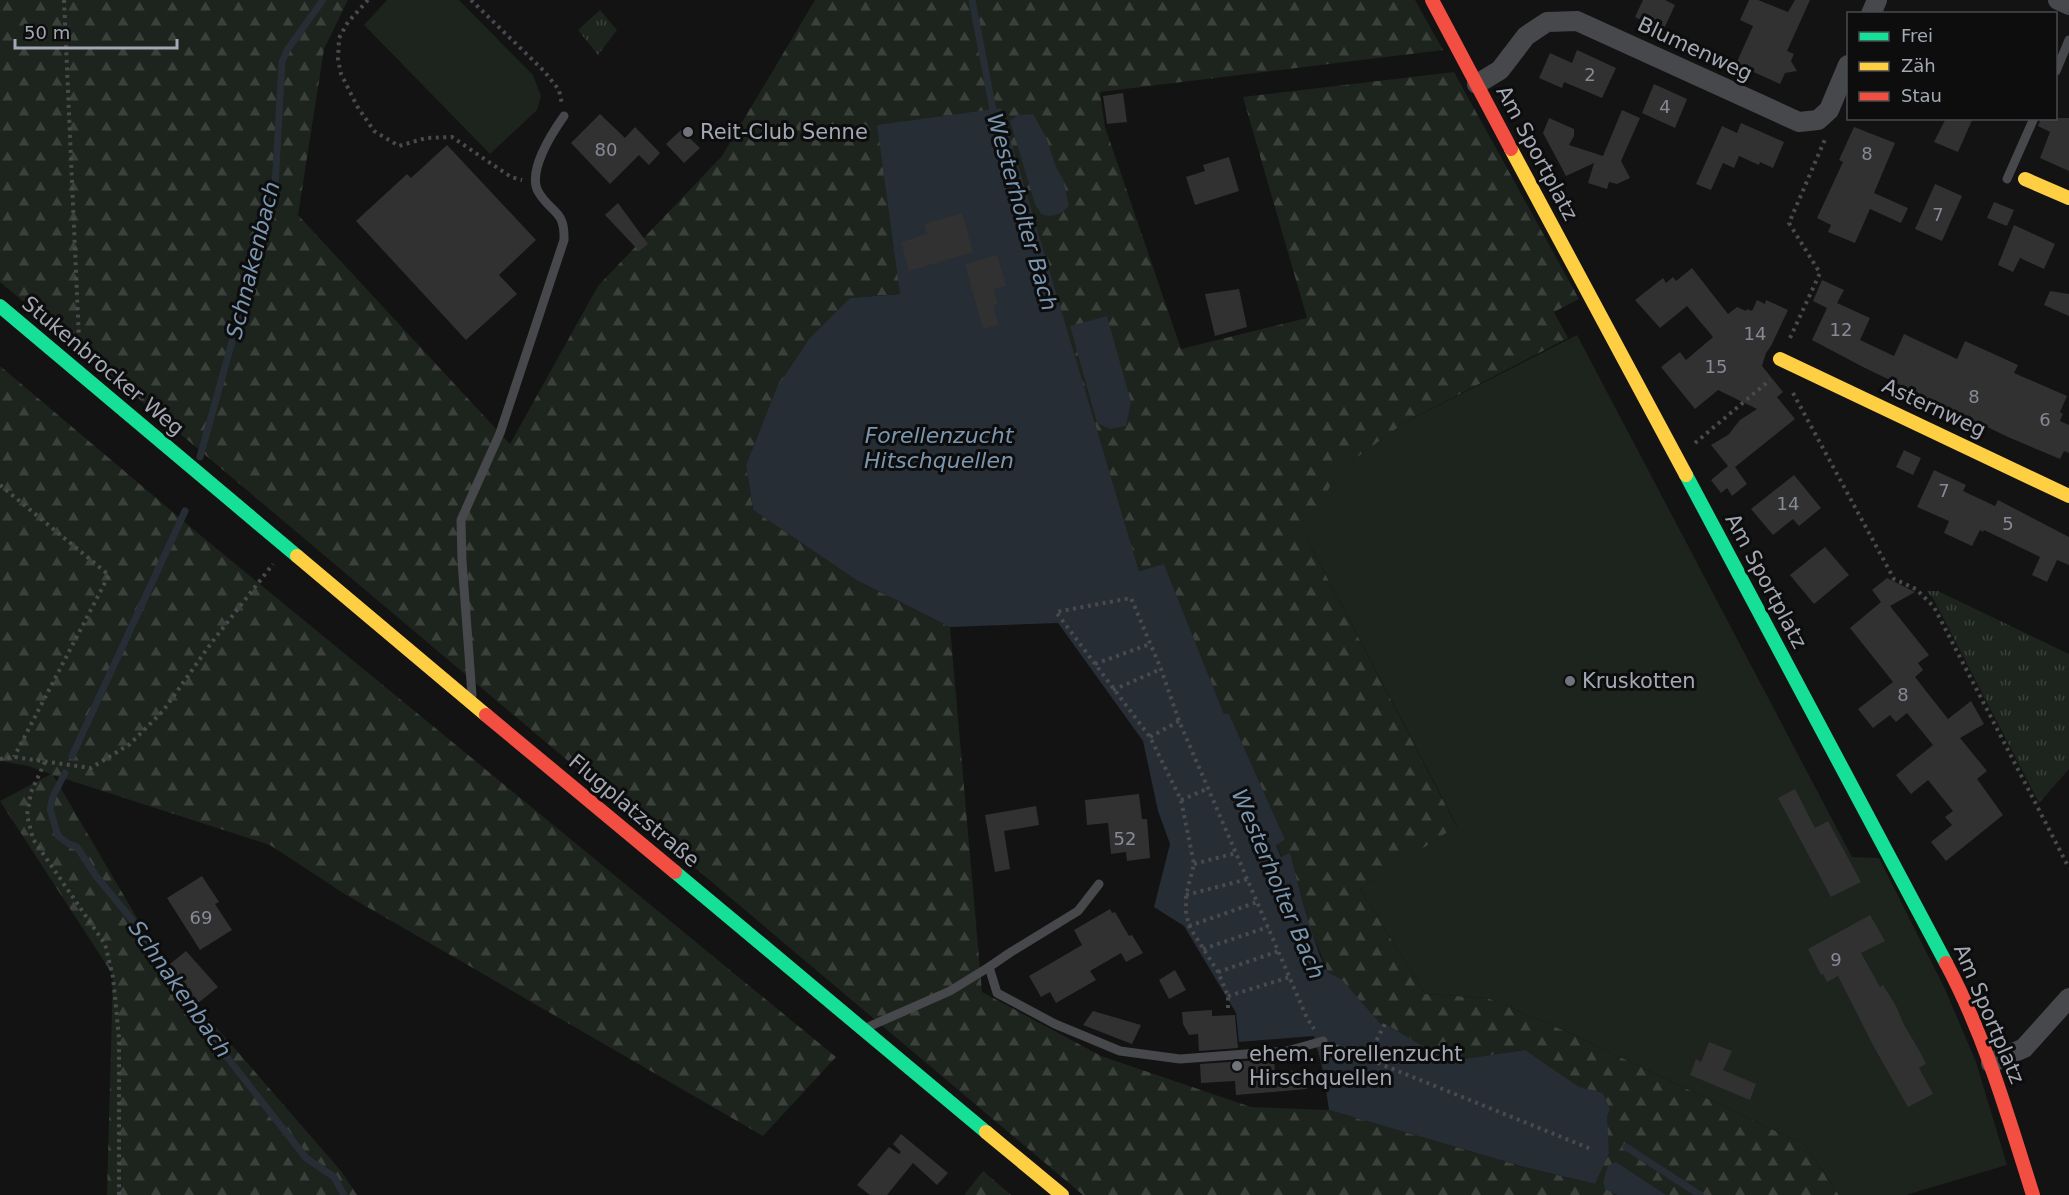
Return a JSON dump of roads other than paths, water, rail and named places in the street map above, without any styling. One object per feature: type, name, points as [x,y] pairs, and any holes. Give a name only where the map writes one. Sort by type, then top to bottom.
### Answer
[{"type":"street","name":"Am Sportplatz","points":[[1432,0],[1958,983],[1991,1063],[2033,1195]]},
{"type":"street","points":[[2058,0],[2069,5]]},
{"type":"street","name":"Blumenweg","points":[[1477,84],[1500,70],[1526,36],[1547,22],[1577,21],[1799,123],[1818,120],[1829,110],[1847,67]]},
{"type":"street","points":[[2025,179],[2069,198]]},
{"type":"street","name":"Stukenbrocker Weg","points":[[0,306],[179,458]]},
{"type":"street","name":"Asternweg","points":[[1780,365],[2069,496]]},
{"type":"street","name":"Flugplatzstraße","points":[[179,458],[1062,1195]]},
{"type":"street","points":[[1991,1063],[2024,1048],[2069,998]]},
{"type":"lane","points":[[2057,67],[2069,40]]},
{"type":"lane","points":[[472,704],[461,520],[500,433],[564,240],[565,224],[539,194],[534,183],[538,164],[551,134],[564,116]]},
{"type":"lane","points":[[2007,179],[2033,120]]},
{"type":"lane","points":[[863,1030],[950,991],[989,967],[1078,912],[1100,884]]},
{"type":"lane","points":[[989,967],[997,993],[1055,1024],[1120,1051],[1180,1059],[1287,1051],[1323,1041]]},
{"type":"water","name":"Forellenzucht Hitschquellen","points":[[1001,108],[1139,571],[1164,564],[1224,714],[1229,714],[1285,840],[1276,845],[1281,857],[1290,853],[1304,908],[1320,956],[1328,972],[1342,980],[1381,1024],[1387,1025],[1449,1061],[1525,1050],[1579,1087],[1603,1093],[1610,1110],[1607,1116],[1609,1153],[1595,1184],[1528,1168],[1329,1110],[1323,1071],[1314,1036],[1239,1042],[1236,1013],[1184,926],[1154,907],[1170,844],[1158,811],[1143,741],[1058,623],[950,627],[856,580],[753,510],[746,465],[776,389],[809,339],[850,298],[900,294],[877,125]]},
{"type":"water","points":[[1033,114],[1046,137],[1056,167],[1063,179],[1069,206],[1053,216],[1041,214],[1035,204],[1010,121],[1018,115]]},
{"type":"water","points":[[1107,316],[1131,402],[1126,426],[1110,429],[1097,423],[1070,326]]},
{"type":"water","points":[[1616,1162],[1666,1195],[1617,1195],[1605,1189],[1603,1182],[1608,1166]]},
{"type":"waterway","name":"Schnakenbach","points":[[200,457],[275,187],[282,62],[287,50],[323,0]]},
{"type":"waterway","name":"Westerholter Bach","points":[[972,0],[994,115]]},
{"type":"waterway","name":"Schnakenbach","points":[[72,756],[185,511]]},
{"type":"waterway","name":"Schnakenbach","points":[[65,773],[53,796],[50,809],[58,836],[77,847],[96,876],[133,921],[180,997],[306,1158],[334,1177],[344,1195]]},
{"type":"waterway","name":"Westerholter Bach","points":[[1626,1147],[1700,1195]]},
{"type":"place","name":"Reit-Club Senne","points":[[688,132]]},
{"type":"place","name":"Kruskotten","points":[[1570,681]]},
{"type":"place","name":"ehem. Forellenzucht Hirschquellen","points":[[1237,1066]]}]
